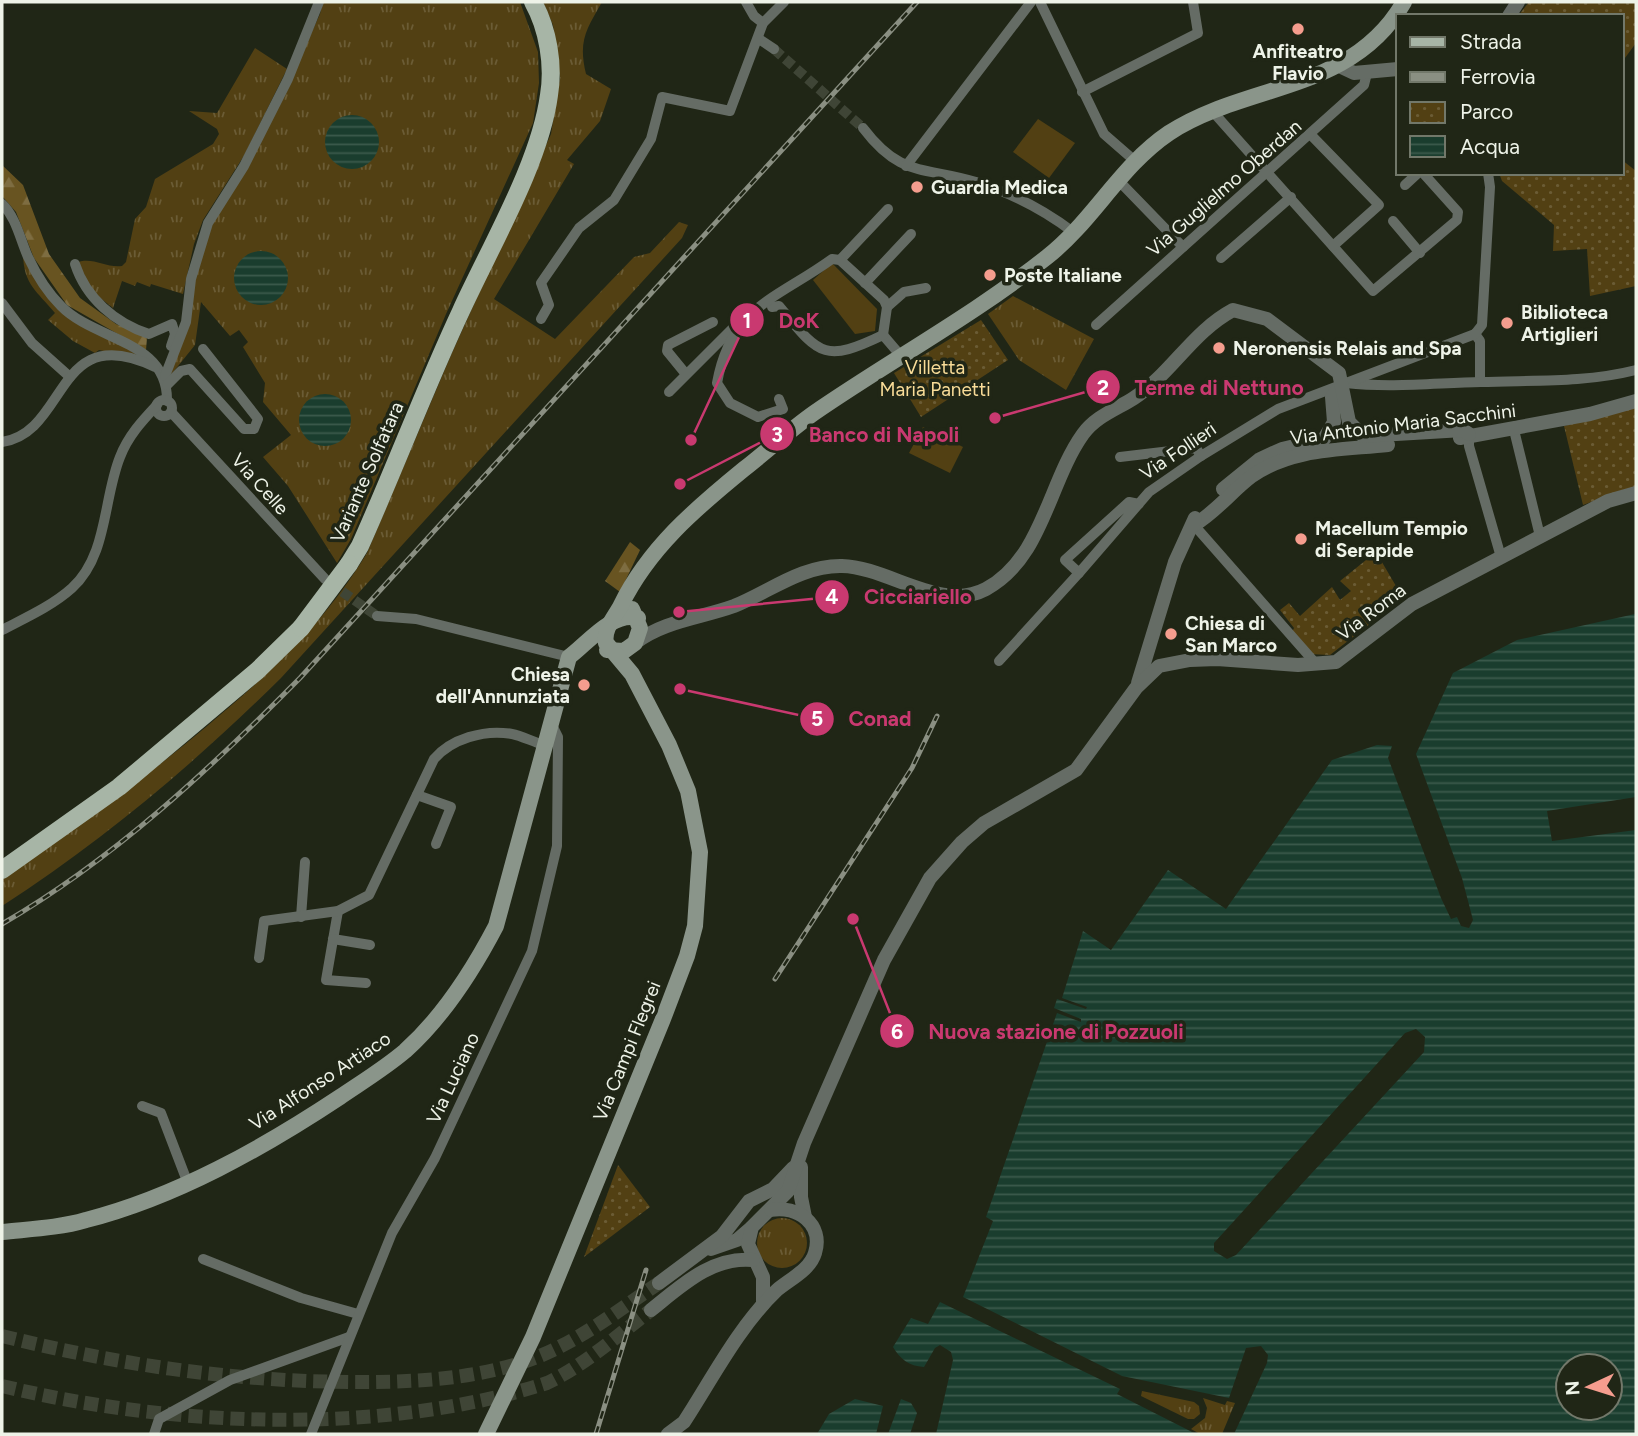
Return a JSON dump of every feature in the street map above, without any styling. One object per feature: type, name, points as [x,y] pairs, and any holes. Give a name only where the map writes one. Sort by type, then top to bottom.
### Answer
[{"type":"main road","name":"Variante Solfatara","points":[[2,870],[119,787],[257,671],[301,628],[349,564],[366,534],[439,359],[540,135],[550,94],[550,73],[544,29],[533,2]]},
{"type":"main road","points":[[609,650],[605,638],[610,624],[635,580],[657,548],[715,493],[812,415],[1013,283],[1050,255],[1135,161],[1172,131],[1298,83],[1337,65],[1374,38],[1404,2]]},
{"type":"main road","points":[[632,674],[635,643],[640,628],[631,606],[635,580]]},
{"type":"main road","points":[[571,655],[610,624],[621,618],[638,618]]},
{"type":"main road","points":[[571,655],[592,648],[624,651],[635,643]]},
{"type":"main road","name":"Via Campi Flegrei","points":[[486,1434],[527,1349],[659,1031],[687,956],[695,926],[700,867],[693,808],[669,745],[632,674],[609,650]]},
{"type":"main road","name":"Via Alfonso Artiaco","points":[[2,1232],[85,1221],[128,1208],[270,1140],[383,1069],[407,1049],[442,1010],[479,958],[496,926],[550,720],[571,655]]},
{"type":"street","points":[[163,375],[186,322],[191,279],[208,223],[244,166],[288,79],[319,2]]},
{"type":"street","points":[[746,2],[754,16],[763,23]]},
{"type":"street","points":[[541,319],[549,305],[541,283],[579,228],[614,200],[651,139],[662,97],[730,111],[763,23],[784,2]]},
{"type":"street","points":[[906,166],[1031,2]]},
{"type":"street","points":[[1040,2],[1104,134],[1135,161]]},
{"type":"street","points":[[1082,92],[1198,33],[1193,2]]},
{"type":"street","points":[[759,39],[774,49]]},
{"type":"street","points":[[1337,65],[1354,73],[1396,69]]},
{"type":"street","name":"Via Guglielmo Oberdan","points":[[1096,326],[1311,135],[1364,85],[1367,73]]},
{"type":"street","points":[[1214,113],[1373,291],[1457,220],[1458,212],[1425,175]]},
{"type":"street","points":[[863,128],[886,155],[906,166],[977,181],[1044,210],[1073,232]]},
{"type":"street","points":[[1311,135],[1379,205],[1333,246]]},
{"type":"street","points":[[1405,184],[1416,175]]},
{"type":"street","points":[[1480,382],[1480,341],[1475,334],[1482,325],[1490,187],[1488,175]]},
{"type":"street","points":[[1118,180],[1183,247]]},
{"type":"street","points":[[1221,258],[1291,197]]},
{"type":"street","points":[[2,204],[12,216],[29,259],[44,285],[62,308],[147,356],[163,375]]},
{"type":"street","points":[[840,260],[888,209]]},
{"type":"street","points":[[1393,221],[1420,253]]},
{"type":"street","points":[[865,282],[911,234]]},
{"type":"street","points":[[669,391],[736,326],[788,284],[810,275],[832,259],[840,260],[865,282],[887,307],[886,337],[901,356]]},
{"type":"street","points":[[2,629],[58,599],[74,587],[97,545],[119,459],[134,429],[162,403],[163,375],[175,334],[172,324],[149,334],[110,313],[88,293],[75,264]]},
{"type":"street","points":[[887,307],[904,292],[926,288]]},
{"type":"street","points":[[2,303],[32,344],[70,377]]},
{"type":"street","points":[[772,307],[779,306],[809,342],[829,354],[854,349],[886,337]]},
{"type":"street","points":[[635,643],[668,625],[736,605],[799,575],[831,567],[857,567],[880,572],[949,595],[985,589],[1016,566],[1087,429],[1157,380],[1195,336],[1233,310],[1267,319],[1339,373],[1340,392],[1349,422],[1363,436],[1463,430],[1469,435],[1469,446],[1502,557]]},
{"type":"street","points":[[725,318],[736,326]]},
{"type":"street","points":[[685,373],[667,351],[668,345],[713,322]]},
{"type":"street","points":[[736,326],[722,358],[717,383],[730,403],[758,416],[783,409],[779,399]]},
{"type":"street","name":"Via Follieri","points":[[1139,504],[1149,492],[1201,456],[1278,409],[1340,392],[1475,334]]},
{"type":"street","points":[[2,442],[28,432],[70,377],[92,358],[103,354],[163,375],[190,369],[244,429],[254,429],[258,419],[203,349]]},
{"type":"street","points":[[1340,392],[1480,382],[1585,379],[1636,370]]},
{"type":"street","points":[[701,1252],[737,1240],[788,1191],[799,1158],[864,1002],[934,872],[984,823],[1076,770],[1136,688],[1175,562],[1194,525],[1196,514],[1241,472],[1282,449],[1320,441],[1329,434],[1340,392]]},
{"type":"street","name":"Via Antonio Maria Sacchini","points":[[1194,525],[1251,477],[1289,457],[1514,430],[1636,401]]},
{"type":"street","name":"Via Celle","points":[[162,403],[159,415],[167,416],[171,412],[325,579]]},
{"type":"street","points":[[1514,430],[1540,536]]},
{"type":"street","points":[[1120,457],[1196,449],[1201,456]]},
{"type":"street","name":"Via Roma","points":[[1136,688],[1159,666],[1190,660],[1317,665],[1342,658],[1412,604],[1608,500],[1636,493]]},
{"type":"street","points":[[1079,573],[1065,560],[1129,502],[1139,504]]},
{"type":"street","points":[[999,661],[1139,504]]},
{"type":"street","points":[[1104,524],[1113,533]]},
{"type":"street","points":[[1194,525],[1317,665]]},
{"type":"street","points":[[1091,538],[1102,546]]},
{"type":"street","points":[[377,617],[416,619],[571,655]]},
{"type":"street","points":[[638,618],[668,625]]},
{"type":"street","name":"Via Luciano","points":[[311,1434],[392,1233],[435,1158],[532,951],[557,846],[558,737],[550,720]]},
{"type":"street","points":[[258,958],[264,921],[338,911],[369,895],[434,759],[454,741],[506,733],[544,745]]},
{"type":"street","points":[[417,795],[451,807],[436,844]]},
{"type":"street","points":[[301,917],[305,862]]},
{"type":"street","points":[[338,911],[326,980],[366,982]]},
{"type":"street","points":[[333,939],[370,945]]},
{"type":"street","points":[[142,1106],[161,1113],[187,1181]]},
{"type":"street","points":[[799,1158],[805,1217]]},
{"type":"street","points":[[659,1283],[727,1232],[749,1201],[773,1189],[799,1158]]},
{"type":"street","points":[[668,1434],[684,1422],[763,1304],[811,1262],[817,1243],[812,1224],[789,1208],[771,1210]]},
{"type":"street","points":[[752,1227],[748,1244],[764,1284],[763,1304]]},
{"type":"street","points":[[203,1259],[301,1298],[358,1314]]},
{"type":"street","points":[[651,1310],[704,1271],[729,1260],[756,1264],[776,1276],[796,1274]]},
{"type":"street","points":[[154,1434],[159,1419],[230,1380],[349,1336]]},
{"type":"green space","points":[[323,2],[520,2],[538,52],[539,83],[533,123],[446,314],[351,539],[337,563],[288,486],[263,457],[291,435],[263,402],[265,383],[243,347],[248,342],[239,330],[230,336],[201,302],[195,345],[170,376],[197,266],[211,225],[282,97]]},
{"type":"green space","points":[[543,2],[602,2],[585,36],[584,63],[586,74],[611,89],[600,121],[567,160],[574,164],[494,299],[555,339],[634,257],[650,253],[679,222],[688,225],[682,238],[281,678],[215,741],[147,800],[76,855],[2,906],[2,880],[156,767],[252,687],[294,647],[333,603],[367,553],[451,355],[551,134],[560,78],[553,25]]},
{"type":"green space","points":[[1529,2],[1636,2],[1636,43],[1624,59],[1624,14],[1520,14]]},
{"type":"green space","points":[[255,48],[287,69],[245,154],[203,220],[194,244],[183,294],[151,284],[150,287],[137,282],[135,286],[122,281],[113,308],[89,289],[78,262],[122,266],[126,262],[135,219],[146,207],[155,179],[213,144],[219,134],[217,129],[189,111],[217,113]]},
{"type":"green space","points":[[1038,119],[1075,143],[1049,178],[1013,152]]},
{"type":"green space","points":[[1624,162],[1636,171],[1636,286],[1590,296],[1587,249],[1553,251],[1554,225],[1502,181],[1500,175],[1624,175]]},
{"type":"green space","points":[[2,165],[23,185],[49,254],[80,298],[116,324],[147,338],[146,350],[67,305],[34,258],[16,212],[2,196]]},
{"type":"green space","points":[[23,255],[58,307],[148,361],[99,350],[95,353],[73,341],[48,320],[55,313],[29,281]]},
{"type":"green space","points":[[832,263],[877,309],[875,331],[855,334],[813,280]]},
{"type":"green space","points":[[1013,296],[1094,339],[1066,390],[1019,360],[988,314]]},
{"type":"green space","name":"Villetta Maria Panetti","points":[[981,320],[1008,360],[921,417],[894,373]]},
{"type":"green space","points":[[1636,407],[1636,488],[1583,505],[1564,426]]},
{"type":"green space","points":[[923,427],[963,447],[950,473],[909,453]]},
{"type":"green space","points":[[630,542],[640,550],[620,592],[605,581]]},
{"type":"green space","points":[[1376,552],[1403,598],[1330,655],[1309,654],[1291,634],[1294,628],[1280,610],[1289,603],[1300,616],[1332,587],[1340,600],[1351,591],[1340,581]]},
{"type":"green space","points":[[618,1165],[650,1207],[584,1257]]},
{"type":"green space","points":[[782,1218],[800,1225],[807,1243],[800,1261],[782,1268],[764,1261],[757,1243],[764,1225]]},
{"type":"green space","points":[[1142,1391],[1194,1402],[1199,1406],[1200,1414],[1194,1419],[1188,1419],[1141,1396]]},
{"type":"green space","points":[[1203,1398],[1225,1405],[1227,1401],[1235,1403],[1222,1434],[1200,1434],[1191,1429],[1205,1418],[1207,1408]]},
{"type":"water","points":[[352,115],[371,123],[379,142],[371,161],[352,169],[333,161],[325,142],[333,123]]},
{"type":"water","points":[[261,251],[280,259],[288,278],[280,297],[261,305],[242,297],[234,278],[242,259]]},
{"type":"water","points":[[325,394],[344,401],[351,420],[344,439],[325,446],[306,439],[299,420],[306,401]]},
{"type":"water","points":[[1635,614],[1636,797],[1547,811],[1552,841],[1636,830],[1636,1434],[1234,1434],[1267,1363],[1268,1355],[1261,1346],[1246,1348],[1229,1398],[1122,1376],[963,1297],[993,1221],[986,1217],[1057,1013],[1081,1022],[1081,1019],[1054,1008],[1057,999],[1086,1009],[1087,1007],[1062,998],[1083,931],[1111,950],[1168,870],[1226,909],[1332,760],[1377,745],[1392,746],[1388,758],[1441,898],[1451,919],[1457,917],[1461,926],[1469,928],[1473,920],[1462,878],[1416,754],[1453,673],[1517,640]],"holes":[[[1416,1029],[1425,1037],[1424,1052],[1236,1255],[1227,1259],[1214,1251],[1214,1243],[1405,1033]]]},
{"type":"water","points":[[940,1302],[1120,1389],[1117,1394],[1196,1434],[936,1434],[953,1360],[951,1352],[940,1345],[935,1348],[924,1367],[906,1361],[893,1347],[911,1318],[928,1324]]},
{"type":"water","points":[[855,1399],[883,1406],[876,1434],[817,1434],[829,1414]]},
{"type":"water","points":[[901,1399],[911,1403],[917,1413],[910,1434],[888,1434]]},
{"type":"tunnel","points":[[774,49],[863,128]]},
{"type":"tunnel","points":[[330,583],[377,616]]},
{"type":"tunnel","points":[[2,1336],[134,1363],[224,1375],[314,1381],[425,1380],[490,1371],[549,1352],[598,1325],[659,1283]]},
{"type":"tunnel","points":[[2,1386],[68,1400],[206,1417],[277,1420],[417,1412],[483,1400],[547,1383],[588,1359],[651,1310]]},
{"type":"railway","points":[[2,924],[43,899],[122,842],[231,746],[300,678],[917,2]]},
{"type":"railway","points":[[775,979],[912,768],[937,716]]},
{"type":"railway","points":[[596,1434],[646,1270]]},
{"type":"place","name":"Anfiteatro Flavio","points":[[1298,29]]},
{"type":"place","name":"Guardia Medica","points":[[917,187]]},
{"type":"place","name":"Poste Italiane","points":[[990,275]]},
{"type":"place","name":"Biblioteca Artiglieri","points":[[1507,323]]},
{"type":"place","name":"Neronensis Relais and Spa","points":[[1219,348]]},
{"type":"place","name":"Terme di Nettuno","points":[[995,418]]},
{"type":"place","name":"DoK","points":[[691,440]]},
{"type":"place","name":"Banco di Napoli","points":[[680,484]]},
{"type":"place","name":"Macellum Tempio di Serapide","points":[[1301,539]]},
{"type":"place","name":"Cicciariello","points":[[679,612]]},
{"type":"place","name":"Chiesa di San Marco","points":[[1171,634]]},
{"type":"place","name":"Chiesa dell'Annunziata","points":[[584,685]]},
{"type":"place","name":"Conad","points":[[680,689]]},
{"type":"place","name":"Nuova stazione di Pozzuoli","points":[[853,919]]}]
